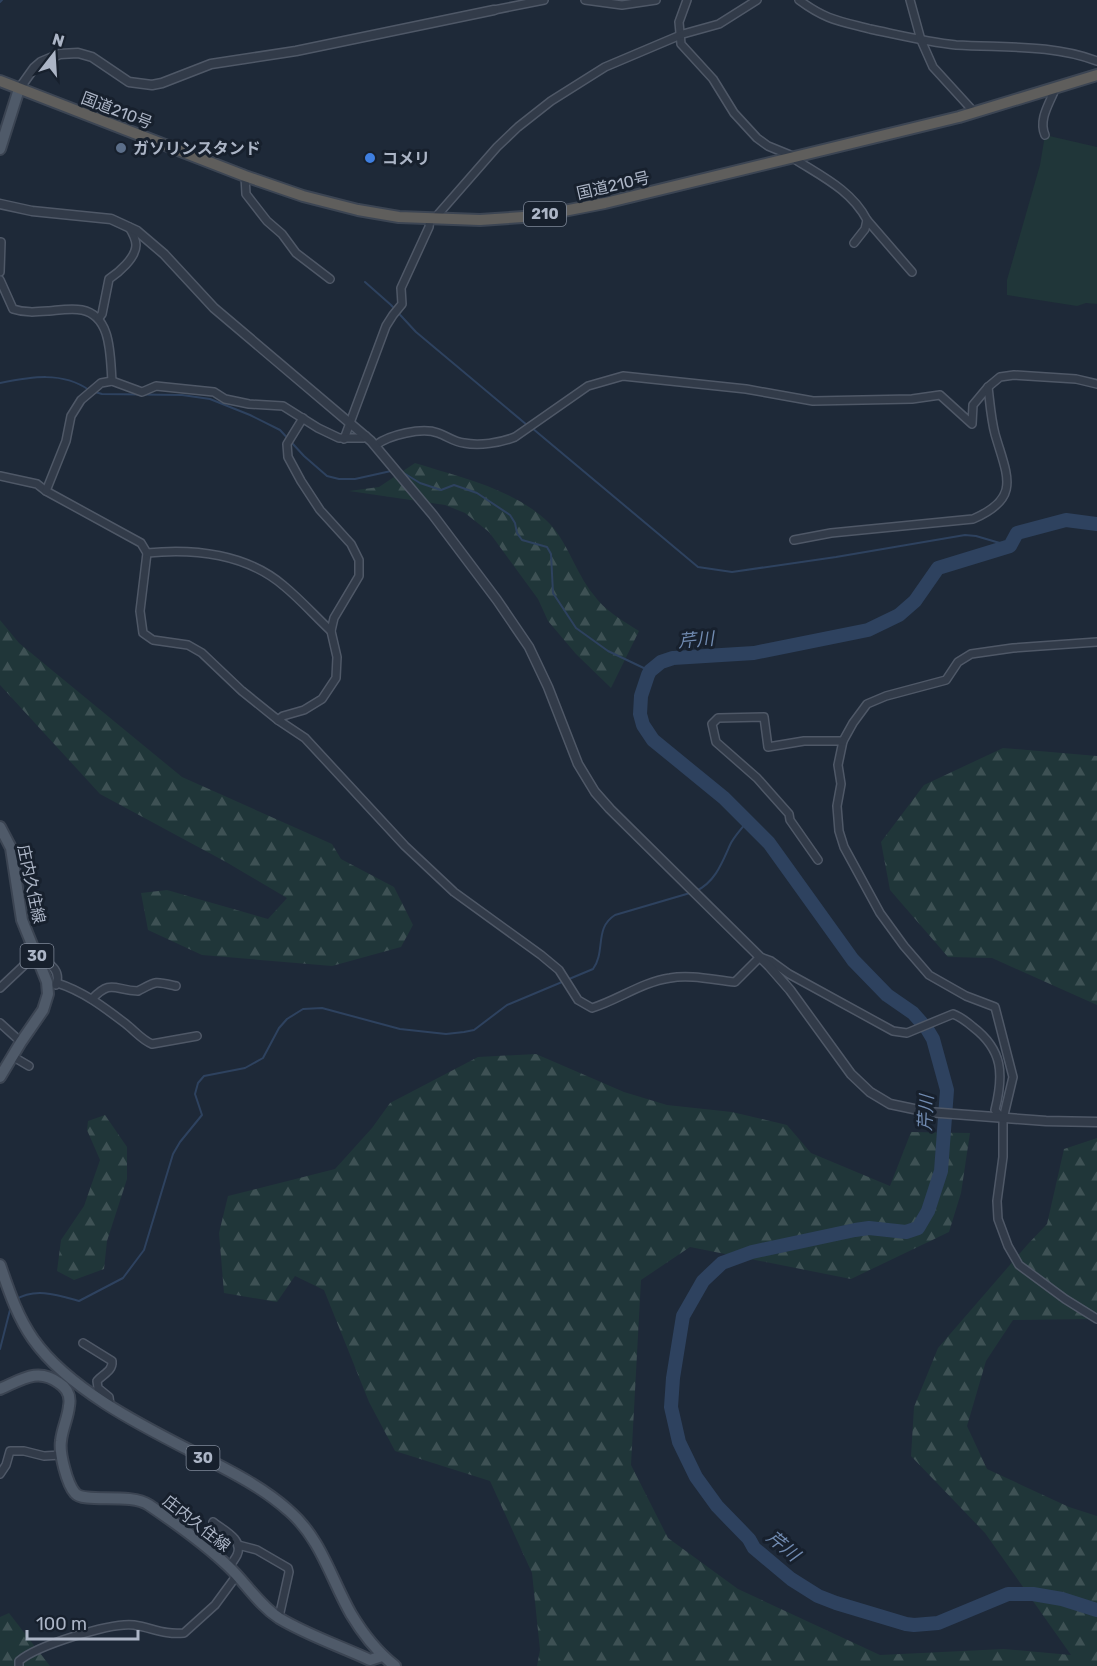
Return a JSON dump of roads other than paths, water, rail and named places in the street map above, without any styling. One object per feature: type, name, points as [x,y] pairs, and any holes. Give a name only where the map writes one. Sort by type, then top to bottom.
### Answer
[{"type":"highway","name":"国道210号","points":[[0,81],[245,176],[336,205],[379,214],[432,219],[507,219],[562,212],[795,157],[975,113],[1097,75]]},
{"type":"main road","points":[[0,149],[20,88]]},
{"type":"main road","name":"庄内久住線","points":[[0,826],[11,848],[22,920],[47,981],[48,994]]},
{"type":"main road","points":[[0,1077],[43,1010],[48,994]]},
{"type":"main road","name":"庄内久住線","points":[[0,1265],[4,1291],[34,1340],[60,1370],[110,1405],[266,1492],[290,1511],[308,1532],[323,1555],[350,1613],[382,1656],[395,1666]]},
{"type":"main road","points":[[0,1389],[31,1376],[42,1374],[58,1382],[68,1393]]},
{"type":"main road","name":"庄内久住線","points":[[68,1393],[70,1405],[60,1443],[66,1474],[75,1494],[82,1498],[128,1498],[145,1502],[200,1540],[233,1571],[264,1607],[279,1617],[370,1659],[382,1656]]},
{"type":"street","points":[[20,88],[26,77],[41,62],[60,54],[78,53],[92,57],[129,82],[145,85],[162,83],[211,64],[296,51],[544,0]]},
{"type":"street","points":[[585,0],[622,5],[656,0]]},
{"type":"street","points":[[687,0],[681,15],[679,36],[681,44],[713,79],[734,113],[757,138],[768,146],[795,157],[796,160],[846,193],[856,202],[867,220],[912,272]]},
{"type":"street","points":[[344,439],[386,326],[402,304],[401,288],[432,219],[502,142],[551,101],[605,67],[679,36],[719,24],[757,0]]},
{"type":"street","points":[[799,0],[832,20],[921,40],[955,45],[1038,48],[1076,53],[1097,61]]},
{"type":"street","points":[[910,0],[921,40],[933,67],[975,113]]},
{"type":"street","points":[[1045,135],[1041,127],[1055,89]]},
{"type":"street","points":[[245,176],[246,194],[261,213],[291,244],[296,253],[330,279]]},
{"type":"street","points":[[0,204],[32,212],[97,216],[129,227],[164,254],[214,308],[376,445],[497,600],[529,647],[548,687],[569,744],[584,775],[601,799],[760,957],[790,990],[843,1065],[859,1083],[876,1096],[900,1107],[928,1112],[1004,1119],[1097,1122]]},
{"type":"street","points":[[854,243],[865,229],[867,220]]},
{"type":"street","points":[[99,318],[102,314],[110,279],[120,272],[135,249],[136,242],[129,227]]},
{"type":"street","points":[[0,272],[2,242]]},
{"type":"street","points":[[0,280],[13,309],[23,312],[76,309],[87,311],[99,318],[106,332],[112,381]]},
{"type":"street","points":[[376,445],[402,434],[431,430],[466,444],[504,441],[514,437],[588,386],[623,376],[746,389],[813,401],[912,399],[940,395],[972,424],[973,405],[1000,377],[1014,375],[1076,379],[1097,384]]},
{"type":"street","points":[[46,491],[66,441],[71,416],[81,400],[101,383],[112,381],[142,392],[156,386],[214,392],[225,399],[249,404],[283,405],[333,436],[344,439],[366,436]]},
{"type":"street","points":[[794,540],[831,533],[972,519],[990,511],[1003,498],[1008,483],[994,430],[988,387]]},
{"type":"street","points":[[278,720],[283,716],[304,710],[322,699],[336,678],[337,657],[331,631],[334,618],[359,576],[359,561],[351,544],[334,528],[309,494],[288,457],[287,444],[303,418]]},
{"type":"street","points":[[0,476],[37,484],[141,543],[147,553],[140,611],[142,633],[153,640],[188,645],[202,653],[242,691],[305,738],[405,846],[454,892],[559,970],[578,1000],[592,1008],[605,1005],[619,996],[671,977],[735,982],[760,957]]},
{"type":"street","points":[[147,553],[176,550],[204,552],[257,567],[283,584],[331,631]]},
{"type":"street","points":[[1097,642],[1013,648],[971,654],[957,662],[946,680],[886,696],[867,704],[843,741],[838,765],[841,784],[837,806],[839,831],[844,847],[880,913],[904,946],[929,975],[966,996],[995,1007],[1013,1077],[1004,1119],[1003,1157],[997,1201],[998,1219],[1008,1246],[1019,1265],[1065,1299],[1097,1318]]},
{"type":"street","points":[[818,860],[790,820],[789,814],[757,778],[716,742],[712,724],[718,718],[764,717],[768,747],[804,741],[843,741]]},
{"type":"street","points":[[0,988],[36,954],[55,968],[58,976],[57,983],[48,994]]},
{"type":"street","points":[[760,957],[771,961],[789,974],[893,1031],[907,1033],[953,1014],[960,1017],[984,1036],[995,1050],[998,1060],[999,1091],[994,1110],[1004,1119]]},
{"type":"street","points":[[92,999],[107,987],[138,991],[156,982],[176,986]]},
{"type":"street","points":[[57,983],[71,987],[92,999],[152,1044],[197,1036]]},
{"type":"street","points":[[0,1023],[21,1042]]},
{"type":"street","points":[[12,1056],[29,1066]]},
{"type":"street","points":[[83,1343],[112,1361],[109,1371],[97,1381],[98,1388],[109,1397],[110,1405]]},
{"type":"street","points":[[68,1393],[79,1384]]},
{"type":"street","points":[[0,1474],[6,1465],[10,1451],[24,1451],[44,1456],[61,1455]]},
{"type":"street","points":[[19,1666],[19,1662],[26,1655],[47,1646],[74,1636],[122,1625],[133,1625],[159,1633],[184,1633],[215,1605],[233,1571],[238,1554],[236,1539],[213,1522]]},
{"type":"street","points":[[238,1545],[257,1550],[288,1568],[279,1617]]},
{"type":"waterway","points":[[365,282],[416,332],[527,425]]},
{"type":"waterway","points":[[0,383],[46,377],[68,380],[89,390]]},
{"type":"waterway","points":[[95,392],[182,395],[210,399],[280,430],[327,476],[355,479],[391,471]]},
{"type":"waterway","points":[[532,428],[698,567],[732,572],[965,535],[1010,546]]},
{"type":"waterway","points":[[402,472],[420,483],[441,490],[454,485],[477,493],[510,515],[522,540],[547,547],[551,554],[553,593],[576,628],[608,651],[650,671]]},
{"type":"waterway","name":"芹川","points":[[1097,524],[1066,520],[1017,533],[1010,546],[938,568],[915,601],[899,615],[868,630],[754,653],[673,658],[661,662],[648,675],[641,696],[640,714],[643,725],[653,740],[724,798],[769,843],[853,960],[887,995],[913,1013],[927,1029],[933,1039],[947,1090],[941,1171],[928,1211],[918,1228],[906,1232],[869,1228],[855,1230],[752,1252],[722,1263],[703,1281],[683,1316],[673,1378],[671,1407],[679,1442],[696,1477],[717,1506],[749,1539],[754,1548],[791,1579],[818,1596],[836,1603],[914,1625],[938,1623],[1008,1594],[1033,1594],[1062,1599],[1097,1610]]},
{"type":"waterway","points":[[696,891],[713,877],[732,842],[747,821]]},
{"type":"waterway","points":[[15,1300],[39,1293],[79,1301],[123,1278],[144,1250],[173,1154],[202,1115],[195,1094],[198,1083],[204,1076],[245,1068],[263,1058],[279,1028],[287,1019],[303,1009],[322,1008],[400,1029],[446,1034],[474,1030],[507,1005],[593,969],[599,955],[602,933],[609,920],[615,915],[690,893]]},
{"type":"waterway","points":[[0,1349],[11,1306]]},
{"type":"place","name":"ガソリンスタンド","points":[[121,148]]},
{"type":"place","name":"コメリ","points":[[370,158]]}]
